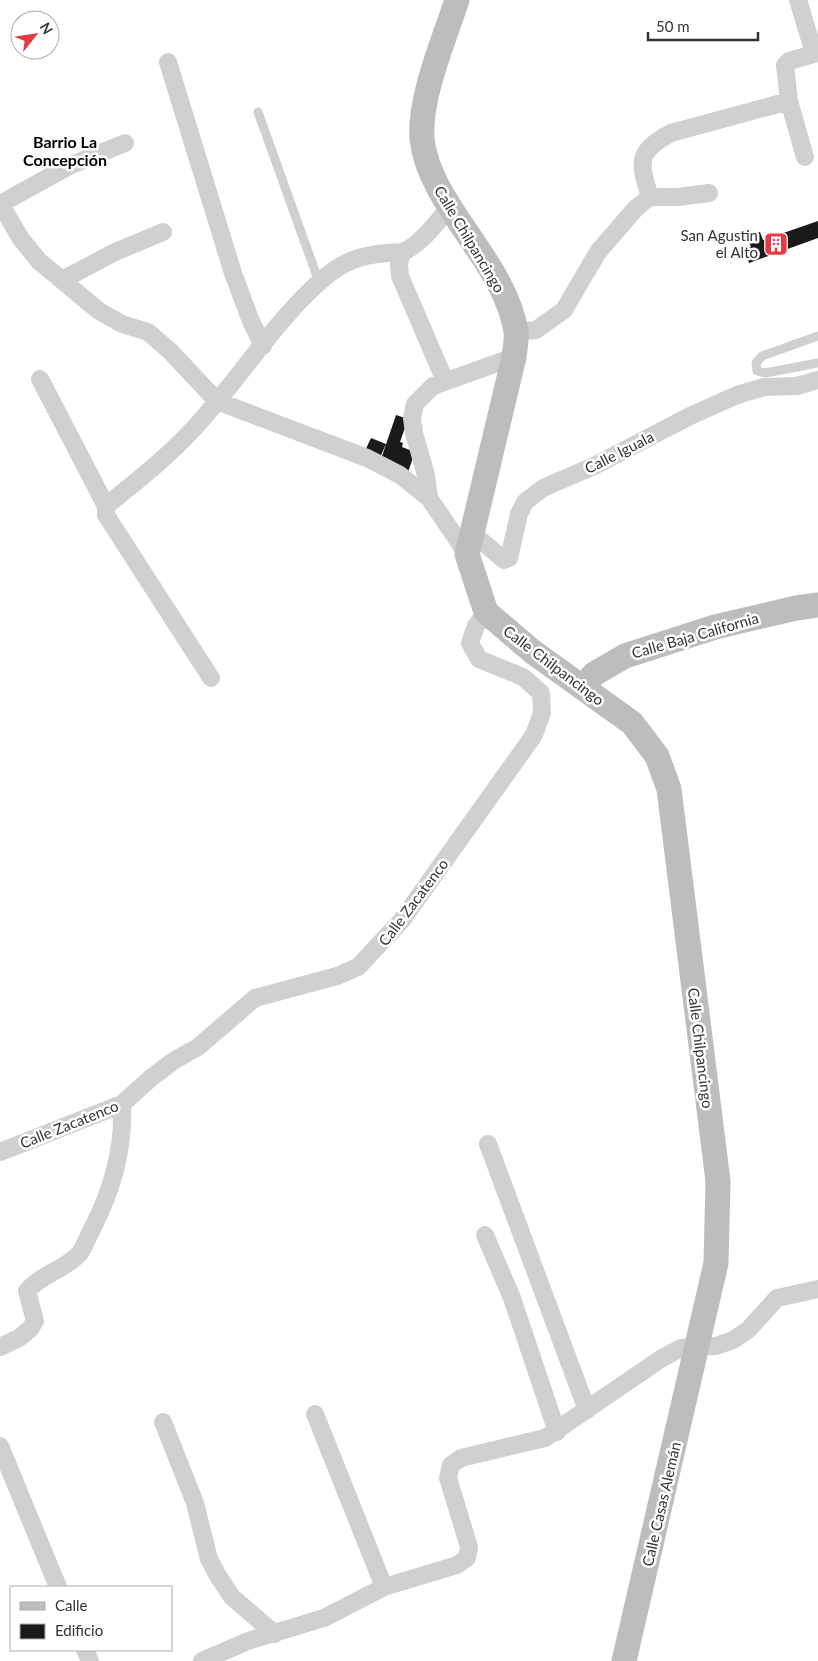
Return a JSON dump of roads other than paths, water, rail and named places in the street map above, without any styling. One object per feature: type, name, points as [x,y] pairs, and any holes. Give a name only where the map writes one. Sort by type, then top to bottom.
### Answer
[{"type":"street","name":"Calle Chilpancingo","points":[[457,0],[423,106],[422,138],[427,163],[451,206],[492,270],[505,297],[516,332],[514,357],[469,543]]},
{"type":"street","points":[[798,0],[816,53],[789,61],[785,65],[789,101],[805,157]]},
{"type":"street","points":[[168,62],[233,273],[250,319],[263,346]]},
{"type":"street","points":[[650,196],[641,169],[642,158],[660,139],[671,133],[789,101]]},
{"type":"street","points":[[125,143],[69,166],[0,203],[21,239],[39,261],[99,311],[122,324],[148,332],[170,351],[217,402],[367,458],[400,475],[429,498],[469,543],[486,612]]},
{"type":"street","points":[[516,332],[536,330],[564,310],[598,252],[636,208],[650,196],[678,197],[709,192]]},
{"type":"street","points":[[106,506],[154,468],[196,426],[263,346],[287,313],[318,282],[339,265],[356,257],[402,252],[431,229],[451,206]]},
{"type":"street","points":[[62,280],[115,252],[163,232]]},
{"type":"street","points":[[402,252],[399,264],[400,276],[445,381]]},
{"type":"street","points":[[429,498],[426,475],[414,433],[412,418],[414,404],[424,394],[445,381],[514,357]]},
{"type":"street","points":[[40,379],[106,506],[106,515],[210,678]]},
{"type":"street","name":"Calle Iguala","points":[[469,543],[504,560],[509,558],[519,514],[525,502],[543,488],[594,466],[690,416],[737,395],[764,387],[797,386],[818,380]]},
{"type":"street","name":"Calle Baja California","points":[[583,687],[594,674],[626,656],[715,627],[796,608],[818,605]]},
{"type":"street","name":"Calle Chilpancingo","points":[[486,612],[533,652],[632,723],[656,756],[669,788],[718,1181],[716,1263],[698,1346]]},
{"type":"street","name":"Calle Zacatenco","points":[[0,1152],[122,1104],[152,1076],[175,1060],[198,1048],[255,998],[338,976],[358,967],[402,920],[534,735],[542,713],[541,693],[523,677],[479,659],[470,643],[476,626],[486,612]]},
{"type":"street","points":[[0,1347],[30,1329],[35,1321],[27,1291],[33,1284],[66,1265],[80,1252],[102,1211],[116,1172],[123,1131],[122,1104]]},
{"type":"street","points":[[488,1144],[587,1410]]},
{"type":"street","points":[[485,1235],[512,1298],[557,1432]]},
{"type":"street","points":[[202,1661],[248,1641],[324,1618],[384,1588],[457,1565],[467,1558],[469,1547],[448,1478],[451,1465],[461,1458],[537,1441],[557,1432],[662,1358],[681,1348],[716,1346],[733,1340],[748,1330],[777,1298],[818,1289]]},
{"type":"street","name":"Calle Casas Alemán","points":[[624,1661],[698,1346]]},
{"type":"street","points":[[315,1414],[384,1588]]},
{"type":"street","points":[[163,1422],[195,1503],[209,1560],[232,1597],[275,1634]]},
{"type":"street","points":[[0,1446],[58,1586]]},
{"type":"lane","points":[[258,112],[318,282]]},
{"type":"lane","points":[[818,336],[762,356],[756,362],[757,371],[765,373],[818,363]]},
{"type":"place","name":"San Agustin el Alto","points":[[776,244]]},
{"type":"district","name":"Barrio La Concepción","points":[[65,150]]}]
